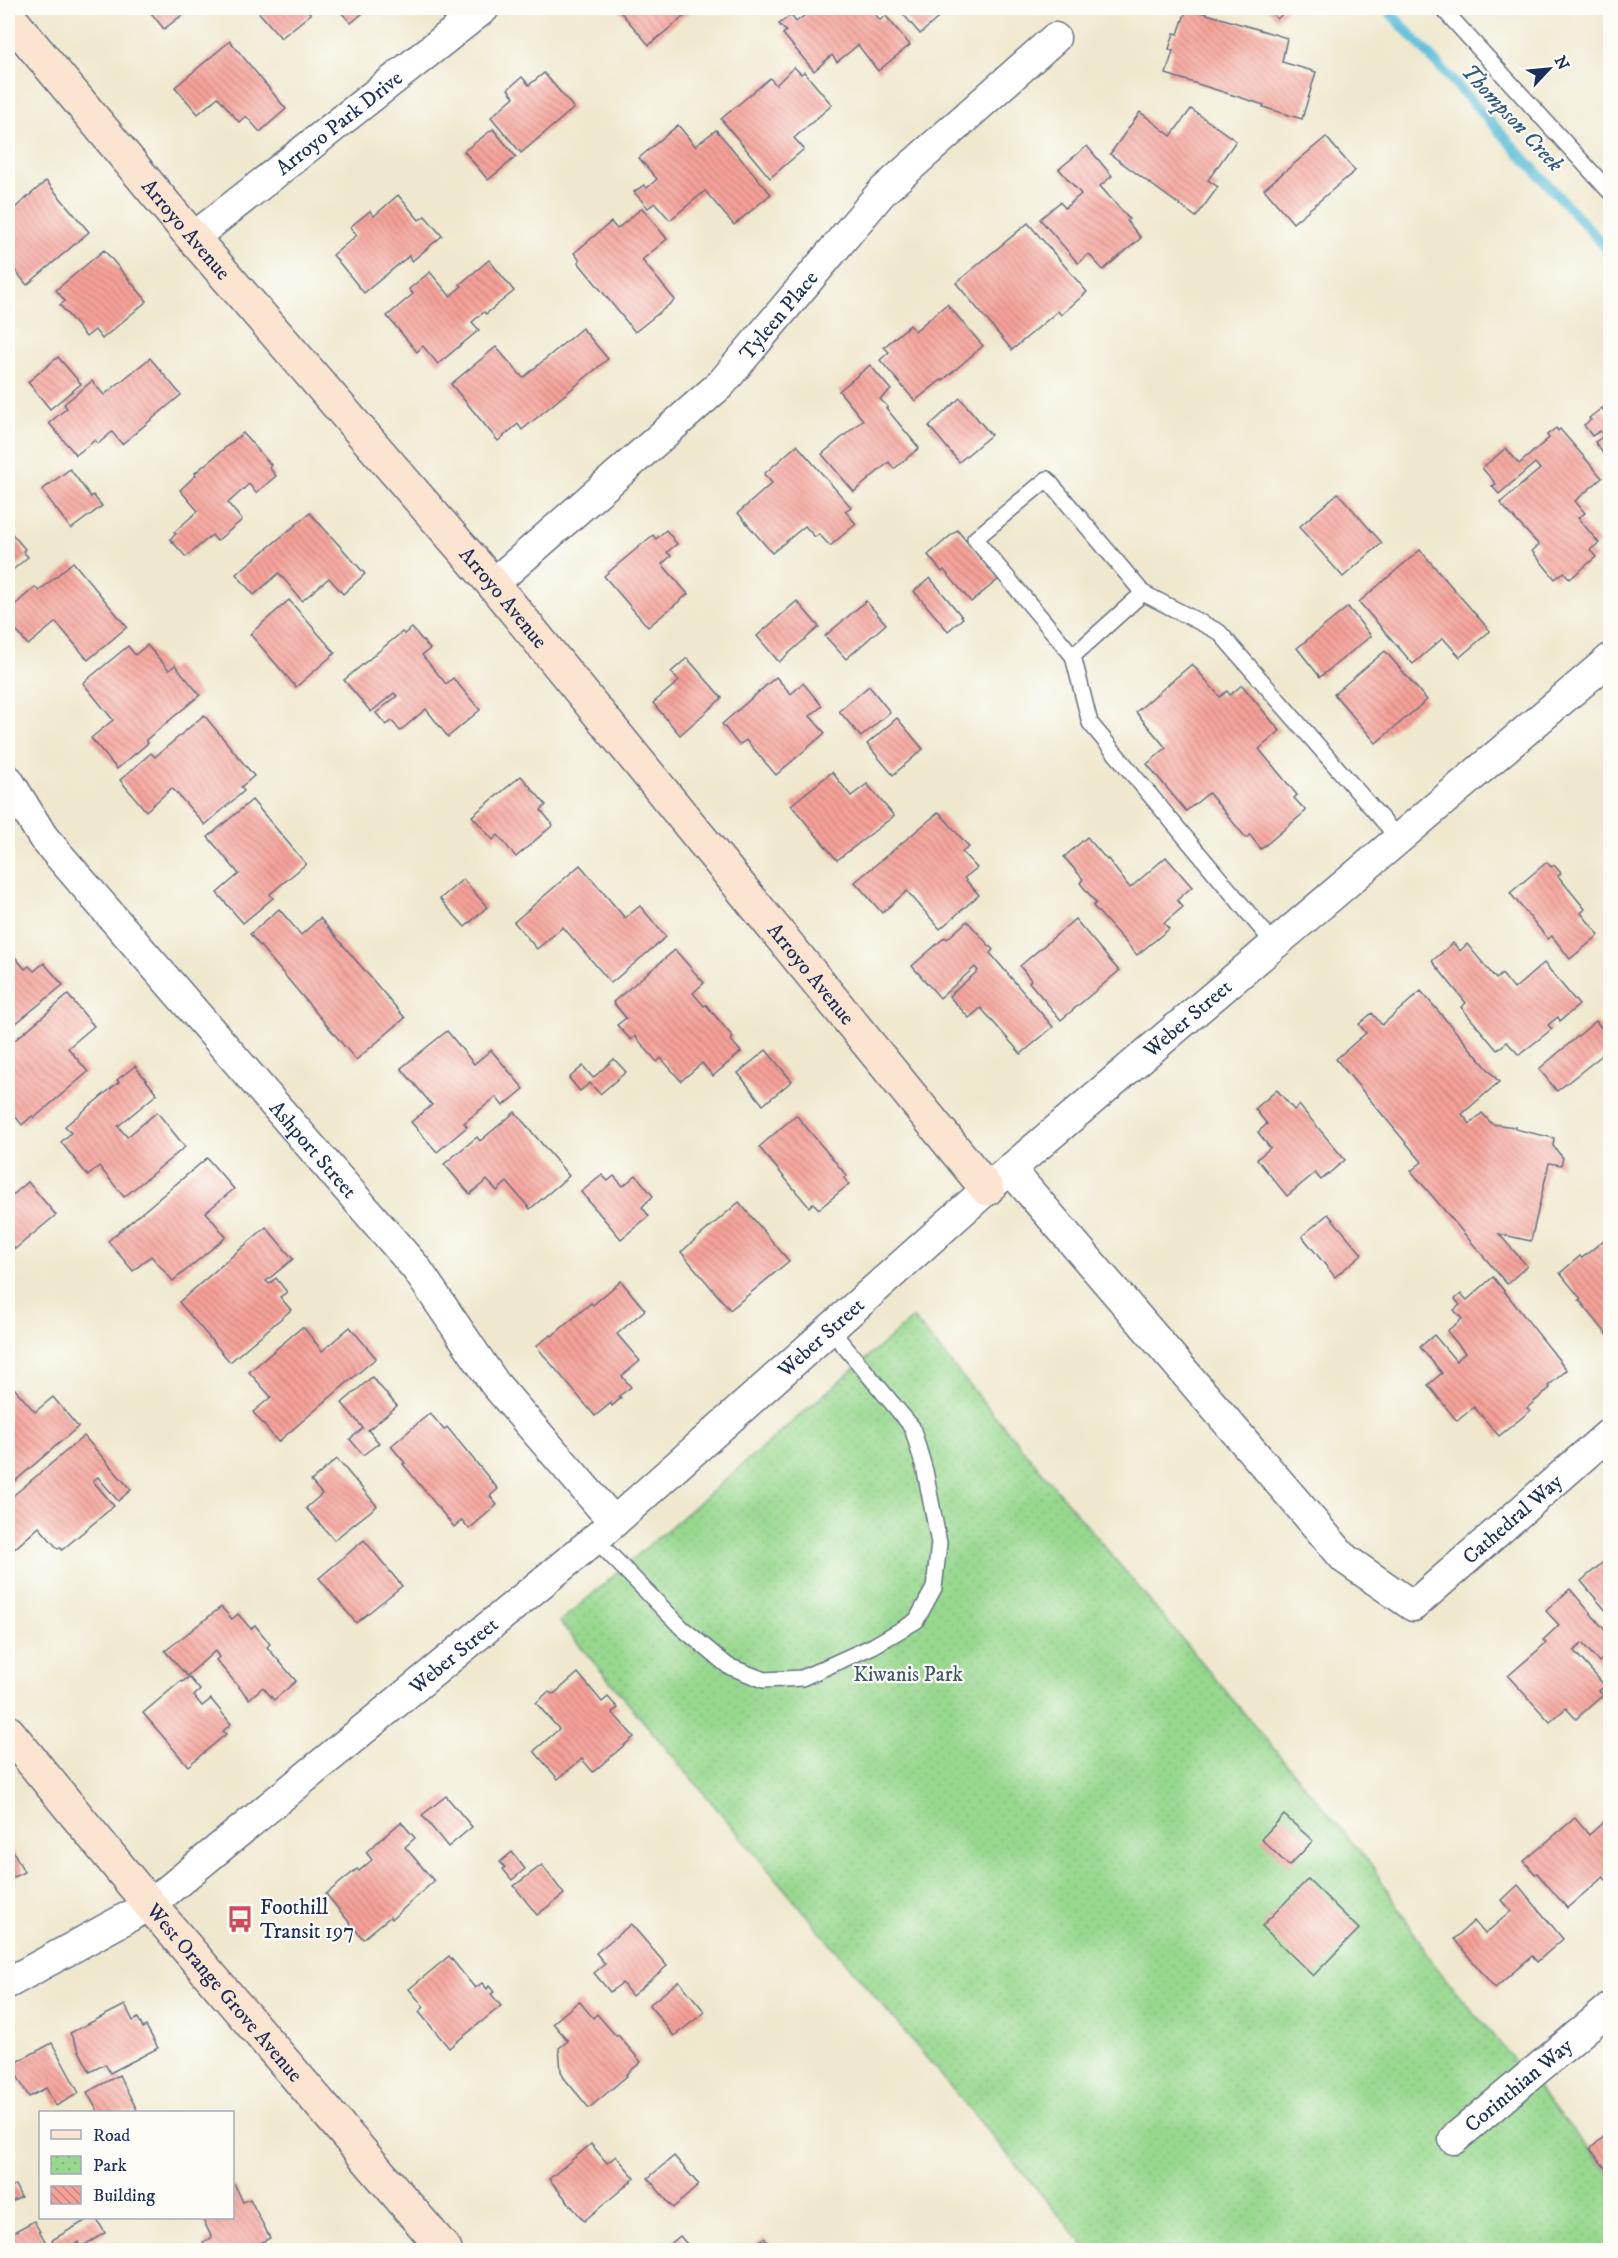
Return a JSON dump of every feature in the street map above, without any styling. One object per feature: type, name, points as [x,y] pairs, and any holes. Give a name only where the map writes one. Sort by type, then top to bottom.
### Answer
[{"type":"street","name":"Arroyo Park Drive","points":[[193,238],[484,8]]},
{"type":"street","name":"Arroyo Avenue","points":[[8,16],[193,238],[493,584],[999,1179]]},
{"type":"street","name":"Tyleen Place","points":[[493,584],[721,384],[882,192],[1055,38]]},
{"type":"street","name":"Weber Street","points":[[8,1983],[150,1905],[604,1530],[999,1179],[1611,659]]},
{"type":"street","name":"Ashport Street","points":[[8,780],[43,837],[416,1268],[495,1384],[604,1530]]},
{"type":"street","name":"Cathedral Way","points":[[999,1179],[1345,1559],[1413,1606],[1611,1433]]},
{"type":"street","name":"West Orange Grove Avenue","points":[[8,1732],[150,1905],[445,2250]]},
{"type":"street","name":"Corinthian Way","points":[[1454,2139],[1611,2008]]},
{"type":"lane","points":[[1442,8],[1611,192]]},
{"type":"lane","points":[[1275,945],[1090,723],[1073,656],[975,539],[1047,479],[1143,593],[1219,632],[1399,839]]},
{"type":"lane","points":[[1073,656],[1143,593]]},
{"type":"lane","points":[[604,1530],[682,1628],[728,1666],[764,1680],[802,1678],[873,1646],[916,1621],[934,1588],[939,1543],[925,1471],[912,1427],[830,1329]]},
{"type":"green space","name":"Kiwanis Park","points":[[913,1318],[1372,1866],[1435,1966],[1610,2175],[1610,2250],[1088,2250],[560,1622]]},
{"type":"building","points":[[147,8],[191,8],[164,29]]},
{"type":"building","points":[[255,8],[305,8],[311,14],[281,38]]},
{"type":"building","points":[[337,8],[369,8],[351,23]]},
{"type":"building","points":[[617,8],[694,8],[649,45]]},
{"type":"building","points":[[814,8],[870,8],[880,20],[886,16],[910,45],[878,71],[858,45],[837,62],[832,55],[814,71],[783,34],[786,31],[779,24],[791,15],[796,22]]},
{"type":"building","points":[[898,8],[942,8],[945,12],[920,34]]},
{"type":"building","points":[[1187,8],[1287,38],[1282,62],[1316,72],[1302,119],[1166,74],[1173,51],[1169,49],[1174,33],[1178,34]]},
{"type":"building","points":[[1267,8],[1289,8],[1277,19]]},
{"type":"building","points":[[230,41],[286,109],[260,132],[246,116],[239,122],[218,97],[198,114],[175,87]]},
{"type":"building","points":[[794,67],[801,74],[804,72],[832,105],[794,138],[804,149],[770,178],[721,119],[770,78],[776,85]]},
{"type":"building","points":[[544,73],[574,108],[521,153],[491,117],[514,97],[508,89],[522,77],[529,85]]},
{"type":"building","points":[[1191,109],[1236,141],[1208,180],[1218,187],[1196,217],[1110,154],[1140,112],[1171,136]]},
{"type":"building","points":[[678,125],[695,146],[716,130],[771,194],[734,225],[705,191],[670,220],[655,203],[648,208],[634,192],[644,185],[647,188],[657,179],[639,158]]},
{"type":"building","points":[[493,129],[516,157],[488,180],[464,151]]},
{"type":"building","points":[[1326,137],[1355,171],[1293,223],[1264,189]]},
{"type":"building","points":[[1087,146],[1112,176],[1100,186],[1129,219],[1127,221],[1141,238],[1103,270],[1089,254],[1078,263],[1040,219],[1060,202],[1065,208],[1081,194],[1059,169]]},
{"type":"building","points":[[46,181],[89,232],[27,285],[8,262],[8,214]]},
{"type":"building","points":[[398,195],[419,220],[425,216],[442,236],[412,261],[409,256],[364,293],[333,255],[357,235],[350,227],[370,211],[374,216]]},
{"type":"building","points":[[642,208],[667,239],[642,260],[675,300],[635,332],[578,262],[580,260],[574,253],[611,222],[617,229]]},
{"type":"building","points":[[1028,223],[1087,292],[1061,315],[1058,311],[1012,350],[956,283]]},
{"type":"building","points":[[104,250],[147,301],[102,339],[95,330],[86,337],[60,305],[65,301],[56,290]]},
{"type":"building","points":[[489,260],[514,291],[486,314],[484,312],[472,322],[479,330],[438,364],[423,346],[417,352],[387,316],[413,294],[409,289],[430,272],[450,296],[462,286],[460,284]]},
{"type":"building","points":[[947,304],[983,346],[915,401],[880,360],[889,352],[884,347],[910,325],[915,331]]},
{"type":"building","points":[[582,328],[608,359],[522,430],[518,424],[498,441],[451,384],[496,347],[523,378]]},
{"type":"building","points":[[58,357],[81,384],[50,409],[28,382]]},
{"type":"building","points":[[150,358],[181,395],[122,444],[112,432],[98,444],[95,440],[76,455],[49,423],[67,408],[64,404],[92,381],[104,395]]},
{"type":"building","points":[[870,365],[891,390],[880,399],[919,448],[894,469],[889,462],[854,492],[822,454],[863,420],[839,391]]},
{"type":"building","points":[[960,398],[991,435],[959,462],[929,426]]},
{"type":"building","points":[[1602,408],[1610,419],[1610,463],[1595,442],[1604,436],[1600,431],[1592,436],[1584,425]]},
{"type":"building","points":[[1556,428],[1558,431],[1560,429],[1602,478],[1575,501],[1585,513],[1578,518],[1599,543],[1590,550],[1596,557],[1570,579],[1564,572],[1555,579],[1532,551],[1539,545],[1500,503],[1540,469],[1535,463],[1499,494],[1492,486],[1496,484],[1482,468],[1506,448],[1519,464],[1549,438],[1547,435]]},
{"type":"building","points":[[243,433],[271,465],[269,467],[276,476],[256,493],[249,484],[228,503],[242,520],[217,541],[212,535],[186,557],[170,539],[176,534],[174,532],[198,511],[180,490],[196,475],[195,473]]},
{"type":"building","points":[[797,445],[851,507],[845,511],[856,524],[830,546],[819,534],[815,537],[805,526],[772,553],[738,513],[772,483],[764,474]]},
{"type":"building","points":[[70,469],[91,497],[93,495],[102,506],[71,529],[42,490]]},
{"type":"building","points":[[1338,493],[1382,543],[1343,577],[1299,527]]},
{"type":"building","points":[[310,513],[365,574],[343,594],[329,578],[302,601],[279,573],[254,595],[236,574]]},
{"type":"building","points":[[8,529],[25,549],[23,551],[28,557],[8,574]]},
{"type":"building","points":[[666,530],[677,544],[667,552],[671,556],[662,564],[688,594],[648,627],[604,576],[653,535],[656,539]]},
{"type":"building","points":[[957,530],[999,579],[971,602],[928,555]]},
{"type":"building","points":[[1420,550],[1490,631],[1460,657],[1443,638],[1413,664],[1359,602]]},
{"type":"building","points":[[73,562],[127,627],[88,660],[56,622],[28,645],[8,621],[8,611],[35,587],[39,591]]},
{"type":"building","points":[[930,578],[963,618],[948,631],[914,591]]},
{"type":"building","points":[[289,600],[335,653],[296,687],[250,634]]},
{"type":"building","points":[[797,601],[819,627],[779,662],[757,636]]},
{"type":"building","points":[[866,601],[886,624],[846,659],[825,636]]},
{"type":"building","points":[[1348,607],[1371,636],[1320,677],[1297,648]]},
{"type":"building","points":[[412,628],[430,649],[422,655],[446,684],[453,678],[480,710],[448,737],[426,709],[400,731],[392,721],[386,725],[376,713],[397,696],[394,693],[371,712],[344,680],[402,632],[404,634]]},
{"type":"building","points":[[147,645],[169,670],[175,665],[200,695],[146,740],[148,743],[117,769],[91,738],[113,720],[83,683],[128,646],[135,655]]},
{"type":"building","points":[[1385,651],[1427,700],[1376,743],[1334,694]]},
{"type":"building","points":[[687,658],[722,698],[680,735],[653,703],[679,681],[671,672]]},
{"type":"building","points":[[1192,664],[1220,697],[1227,691],[1230,695],[1242,685],[1280,731],[1259,749],[1297,795],[1294,798],[1306,811],[1261,849],[1250,835],[1246,838],[1209,793],[1186,811],[1147,764],[1166,748],[1136,712]]},
{"type":"building","points":[[776,677],[791,694],[803,683],[822,706],[810,716],[825,733],[776,775],[746,740],[739,745],[722,724]]},
{"type":"building","points":[[869,686],[890,712],[861,737],[839,711]]},
{"type":"building","points":[[204,715],[254,776],[241,787],[244,791],[205,825],[172,788],[146,811],[120,780],[151,753],[155,757]]},
{"type":"building","points":[[897,718],[923,749],[893,775],[867,744]]},
{"type":"building","points":[[832,772],[851,796],[867,784],[894,816],[837,860],[791,805]]},
{"type":"building","points":[[521,776],[546,805],[541,810],[553,825],[516,857],[498,835],[493,840],[472,816]]},
{"type":"building","points":[[252,800],[306,864],[270,894],[273,898],[243,923],[217,893],[239,874],[208,837]]},
{"type":"building","points":[[939,812],[969,847],[962,852],[977,868],[964,878],[979,895],[940,929],[907,891],[882,913],[855,882]]},
{"type":"building","points":[[1087,837],[1108,859],[1130,888],[1166,857],[1192,887],[1177,900],[1183,907],[1164,923],[1169,929],[1137,955],[1093,906],[1096,903],[1080,883],[1083,879],[1064,857]]},
{"type":"building","points":[[1547,862],[1551,867],[1554,865],[1561,873],[1558,876],[1585,909],[1581,913],[1599,935],[1570,959],[1552,936],[1548,939],[1510,893]]},
{"type":"building","points":[[580,865],[625,918],[640,906],[666,937],[611,983],[563,927],[537,949],[514,922]]},
{"type":"building","points":[[463,879],[487,907],[465,927],[440,899]]},
{"type":"building","points":[[279,909],[301,935],[320,918],[405,1018],[356,1060],[250,934]]},
{"type":"building","points":[[1075,919],[1119,971],[1061,1020],[1029,982],[1031,980],[1020,966]]},
{"type":"building","points":[[967,921],[993,950],[990,953],[1053,1027],[1021,1054],[981,1008],[969,1018],[949,996],[978,971],[975,967],[940,998],[912,966]]},
{"type":"building","points":[[8,941],[13,948],[10,951],[25,969],[29,966],[34,971],[44,963],[63,985],[15,1024],[8,1015]]},
{"type":"building","points":[[1453,943],[1460,951],[1467,944],[1496,979],[1502,974],[1514,989],[1544,963],[1579,1005],[1560,1021],[1558,1017],[1548,1025],[1552,1029],[1519,1055],[1507,1042],[1497,1050],[1461,1007],[1466,1003],[1432,961]]},
{"type":"building","points":[[675,950],[704,983],[693,993],[733,1037],[731,1040],[741,1052],[713,1076],[702,1063],[681,1081],[661,1058],[657,1062],[635,1036],[631,1040],[617,1025],[626,1018],[613,1002]]},
{"type":"building","points":[[1421,991],[1499,1082],[1462,1114],[1470,1124],[1482,1113],[1492,1124],[1515,1127],[1515,1129],[1554,1138],[1553,1146],[1563,1158],[1561,1165],[1549,1163],[1531,1241],[1499,1234],[1527,1266],[1507,1284],[1411,1171],[1422,1162],[1336,1059],[1366,1033],[1359,1024],[1372,1013],[1382,1025]]},
{"type":"building","points":[[68,995],[94,1026],[68,1048],[88,1072],[34,1118],[32,1116],[22,1125],[8,1107],[8,1046]]},
{"type":"building","points":[[1596,1021],[1610,1039],[1610,1049],[1557,1091],[1539,1069]]},
{"type":"building","points":[[447,1031],[474,1064],[491,1050],[524,1089],[503,1106],[496,1097],[464,1123],[467,1127],[437,1152],[411,1122],[432,1105],[401,1068]]},
{"type":"building","points":[[766,1050],[792,1081],[763,1105],[738,1073]]},
{"type":"building","points":[[614,1059],[626,1072],[600,1094],[590,1083],[580,1091],[569,1078],[583,1066],[593,1078]]},
{"type":"building","points":[[135,1066],[157,1094],[118,1126],[127,1137],[157,1112],[185,1147],[124,1197],[99,1166],[88,1176],[61,1142],[71,1133],[65,1126]]},
{"type":"building","points":[[1277,1090],[1294,1110],[1299,1105],[1345,1160],[1321,1180],[1315,1173],[1287,1196],[1257,1159],[1270,1148],[1258,1132],[1267,1124],[1255,1109]]},
{"type":"building","points":[[515,1112],[569,1176],[530,1209],[507,1182],[497,1191],[487,1180],[470,1194],[444,1164],[477,1137],[480,1141]]},
{"type":"building","points":[[796,1115],[847,1176],[844,1178],[849,1184],[819,1209],[813,1203],[809,1207],[759,1147]]},
{"type":"building","points":[[207,1158],[234,1189],[206,1212],[226,1237],[173,1281],[151,1256],[133,1271],[108,1241]]},
{"type":"building","points":[[602,1175],[608,1181],[614,1176],[623,1186],[636,1175],[653,1196],[642,1207],[649,1216],[621,1239],[581,1192]]},
{"type":"building","points":[[28,1182],[56,1215],[15,1249],[8,1240],[8,1199]]},
{"type":"building","points":[[739,1202],[789,1261],[730,1310],[681,1252]]},
{"type":"building","points":[[1328,1214],[1362,1254],[1335,1277],[1302,1236]]},
{"type":"building","points":[[266,1227],[293,1259],[266,1281],[269,1284],[276,1278],[287,1292],[280,1297],[291,1310],[230,1362],[179,1302]]},
{"type":"building","points":[[1610,1235],[1610,1338],[1560,1273]]},
{"type":"building","points":[[1493,1277],[1567,1370],[1527,1408],[1530,1411],[1499,1436],[1474,1407],[1457,1421],[1428,1385],[1442,1373],[1420,1347],[1434,1335],[1456,1361],[1465,1353],[1447,1331],[1462,1319],[1454,1310],[1460,1305],[1455,1299],[1461,1294],[1467,1300]]},
{"type":"building","points":[[621,1281],[645,1310],[617,1334],[640,1361],[622,1376],[631,1387],[619,1396],[621,1398],[612,1406],[611,1403],[595,1416],[536,1346],[552,1336],[591,1303],[593,1305]]},
{"type":"building","points":[[350,1327],[376,1358],[278,1442],[253,1412],[271,1397],[249,1372],[301,1328],[304,1328],[322,1351]]},
{"type":"building","points":[[372,1377],[397,1406],[368,1430],[379,1443],[363,1455],[350,1439],[363,1428],[342,1403]]},
{"type":"building","points":[[13,1387],[35,1412],[53,1397],[78,1427],[8,1487],[8,1392]]},
{"type":"building","points":[[430,1413],[444,1430],[447,1427],[498,1489],[490,1496],[497,1505],[469,1529],[462,1520],[454,1527],[391,1446]]},
{"type":"building","points":[[84,1436],[131,1490],[118,1501],[98,1477],[93,1481],[114,1506],[62,1550],[60,1547],[58,1549],[39,1527],[12,1551],[8,1545],[8,1500]]},
{"type":"building","points":[[337,1459],[377,1506],[334,1540],[306,1508],[322,1494],[311,1481]]},
{"type":"building","points":[[364,1540],[402,1586],[356,1623],[319,1578]]},
{"type":"building","points":[[1607,1559],[1610,1564],[1610,1608],[1607,1612],[1581,1581]]},
{"type":"building","points":[[1570,1589],[1610,1636],[1610,1651],[1599,1662],[1582,1643],[1574,1651],[1605,1686],[1599,1691],[1603,1695],[1576,1719],[1566,1708],[1550,1722],[1508,1676],[1546,1643],[1543,1640],[1559,1625],[1546,1611]]},
{"type":"building","points":[[221,1607],[232,1619],[238,1614],[251,1629],[255,1625],[270,1644],[267,1647],[296,1681],[274,1700],[263,1687],[249,1699],[216,1660],[219,1657],[215,1651],[187,1676],[165,1651]]},
{"type":"building","points":[[578,1673],[602,1702],[608,1697],[618,1708],[612,1712],[634,1737],[593,1772],[582,1759],[558,1779],[534,1751],[559,1729],[536,1703],[548,1692],[554,1694]]},
{"type":"building","points":[[189,1677],[200,1690],[194,1696],[202,1706],[211,1699],[231,1724],[223,1731],[226,1734],[188,1766],[143,1713]]},
{"type":"building","points":[[446,1796],[472,1827],[448,1847],[422,1815]]},
{"type":"building","points":[[1284,1815],[1313,1841],[1289,1866],[1261,1839]]},
{"type":"building","points":[[1610,1816],[1610,1876],[1606,1880],[1603,1877],[1567,1908],[1524,1861],[1575,1818],[1589,1835]]},
{"type":"building","points":[[401,1822],[415,1838],[405,1847],[434,1881],[392,1919],[390,1917],[363,1939],[326,1894],[372,1860],[366,1852]]},
{"type":"building","points":[[8,1841],[24,1872],[8,1880]]},
{"type":"building","points":[[512,1852],[525,1869],[512,1880],[500,1862]]},
{"type":"building","points":[[542,1865],[564,1894],[537,1915],[514,1886]]},
{"type":"building","points":[[1308,1879],[1359,1929],[1313,1976],[1262,1926]]},
{"type":"building","points":[[1518,1885],[1563,1939],[1537,1962],[1532,1956],[1495,1988],[1454,1939],[1474,1921],[1485,1934],[1511,1911],[1502,1900]]},
{"type":"building","points":[[631,1924],[667,1966],[632,1996],[622,1983],[610,1992],[594,1973],[605,1964],[596,1953]]},
{"type":"building","points":[[449,1956],[475,1988],[482,1983],[487,1989],[489,1986],[494,1992],[491,1994],[501,2006],[449,2048],[419,2012],[424,2007],[409,1989]]},
{"type":"building","points":[[679,1981],[705,2012],[674,2036],[649,2005]]},
{"type":"building","points":[[579,2001],[593,2018],[597,2014],[641,2062],[589,2108],[564,2078],[561,2071],[559,2048],[568,2041],[553,2023]]},
{"type":"building","points":[[125,2005],[133,2021],[138,2018],[143,2028],[146,2026],[158,2048],[110,2073],[105,2064],[90,2072],[70,2033]]},
{"type":"building","points":[[52,2043],[79,2093],[56,2106],[46,2088],[29,2097],[11,2065]]},
{"type":"building","points":[[119,2075],[137,2110],[97,2111],[87,2092]]},
{"type":"building","points":[[1610,2131],[1610,2174],[1590,2149]]},
{"type":"building","points":[[591,2144],[607,2163],[616,2156],[635,2178],[584,2221],[549,2179]]},
{"type":"building","points":[[674,2156],[699,2185],[673,2208],[648,2178]]},
{"type":"building","points":[[8,2178],[12,2187],[15,2185],[21,2197],[8,2204]]},
{"type":"building","points":[[234,2185],[243,2202],[250,2199],[270,2238],[246,2250],[207,2250],[203,2242],[212,2238],[202,2219],[234,2219]]},
{"type":"building","points":[[88,2219],[97,2219],[105,2233],[81,2247],[79,2242],[65,2250],[58,2250],[52,2240]]},
{"type":"building","points":[[34,2221],[50,2250],[8,2250],[8,2235]]},
{"type":"building","points":[[680,2236],[692,2250],[663,2250]]},
{"type":"building","points":[[764,2238],[774,2250],[746,2250],[754,2246]]},
{"type":"waterway","name":"Thompson Creek","points":[[1386,8],[1610,252]]},
{"type":"place","name":"Foothill Transit 197","points":[[240,1919]]}]
